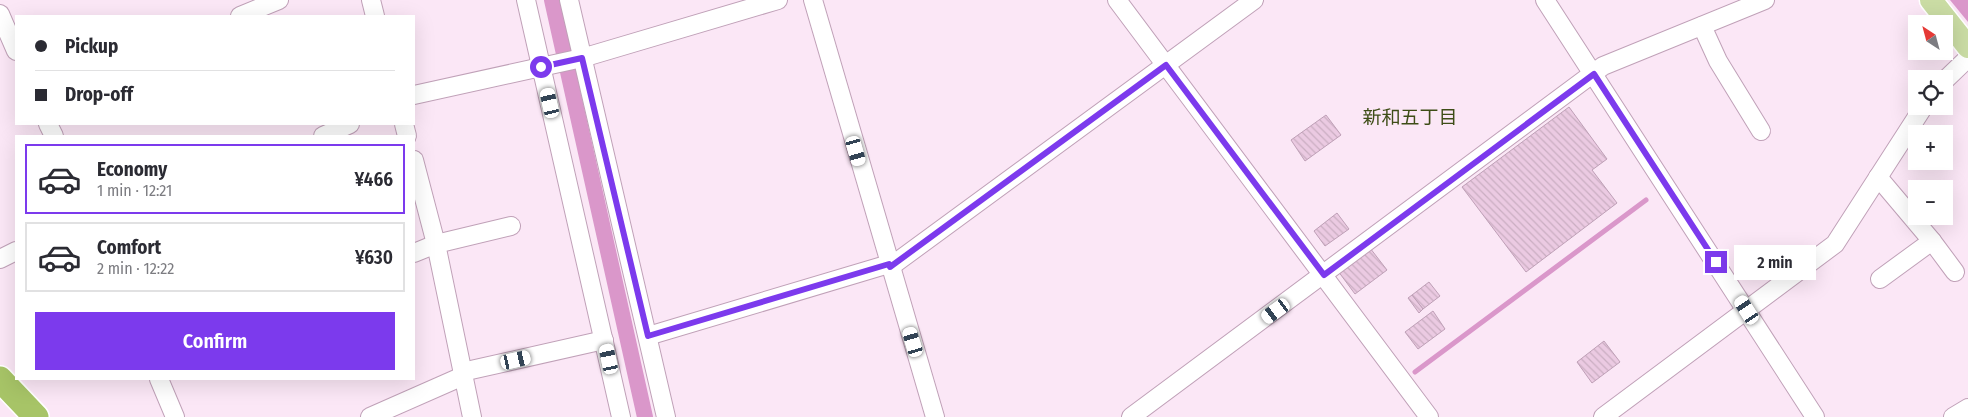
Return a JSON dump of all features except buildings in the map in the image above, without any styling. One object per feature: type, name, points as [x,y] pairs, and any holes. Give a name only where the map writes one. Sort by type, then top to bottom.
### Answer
[{"type":"highway","points":[[0,379],[36,417]]},
{"type":"main road","points":[[1931,0],[1968,46]]},
{"type":"street","points":[[242,15],[279,0]]},
{"type":"street","points":[[371,0],[375,15]]},
{"type":"street","points":[[526,0],[621,417]]},
{"type":"street","points":[[569,0],[666,417]]},
{"type":"street","points":[[415,95],[582,58],[778,0]]},
{"type":"street","points":[[813,0],[935,417]]},
{"type":"street","points":[[1117,0],[1429,417]]},
{"type":"street","points":[[648,336],[890,266],[1254,0]]},
{"type":"street","points":[[1544,0],[1594,74],[1815,417]]},
{"type":"street","points":[[1131,417],[1603,66],[1765,0]]},
{"type":"street","points":[[0,14],[15,49]]},
{"type":"street","points":[[1702,26],[1718,61],[1761,131]]},
{"type":"street","points":[[1953,72],[1968,58]]},
{"type":"street","points":[[1603,417],[1835,244],[1918,115]]},
{"type":"street","points":[[325,135],[348,125]]},
{"type":"street","points":[[415,164],[436,244],[472,417]]},
{"type":"street","points":[[1878,177],[1932,241],[1955,272]]},
{"type":"street","points":[[415,253],[436,244],[511,226]]},
{"type":"street","points":[[1880,279],[1932,241]]},
{"type":"street","points":[[0,259],[15,252]]},
{"type":"street","points":[[370,417],[463,374],[604,340]]},
{"type":"street","points":[[159,380],[176,417]]},
{"type":"street","points":[[1953,417],[1968,408]]},
{"type":"shaded area","points":[[1950,0],[1968,0],[1968,22]]},
{"type":"waterway","points":[[552,0],[645,417]]},
{"type":"waterway","points":[[1415,372],[1646,200]]},
{"type":"district","name":"新和五丁目","points":[[1410,117]]},
{"type":"route","points":[[541,67],[582,58],[648,336],[889,264],[890,267],[1166,65],[1240,166],[1324,275],[1594,74],[1716,262]]}]
